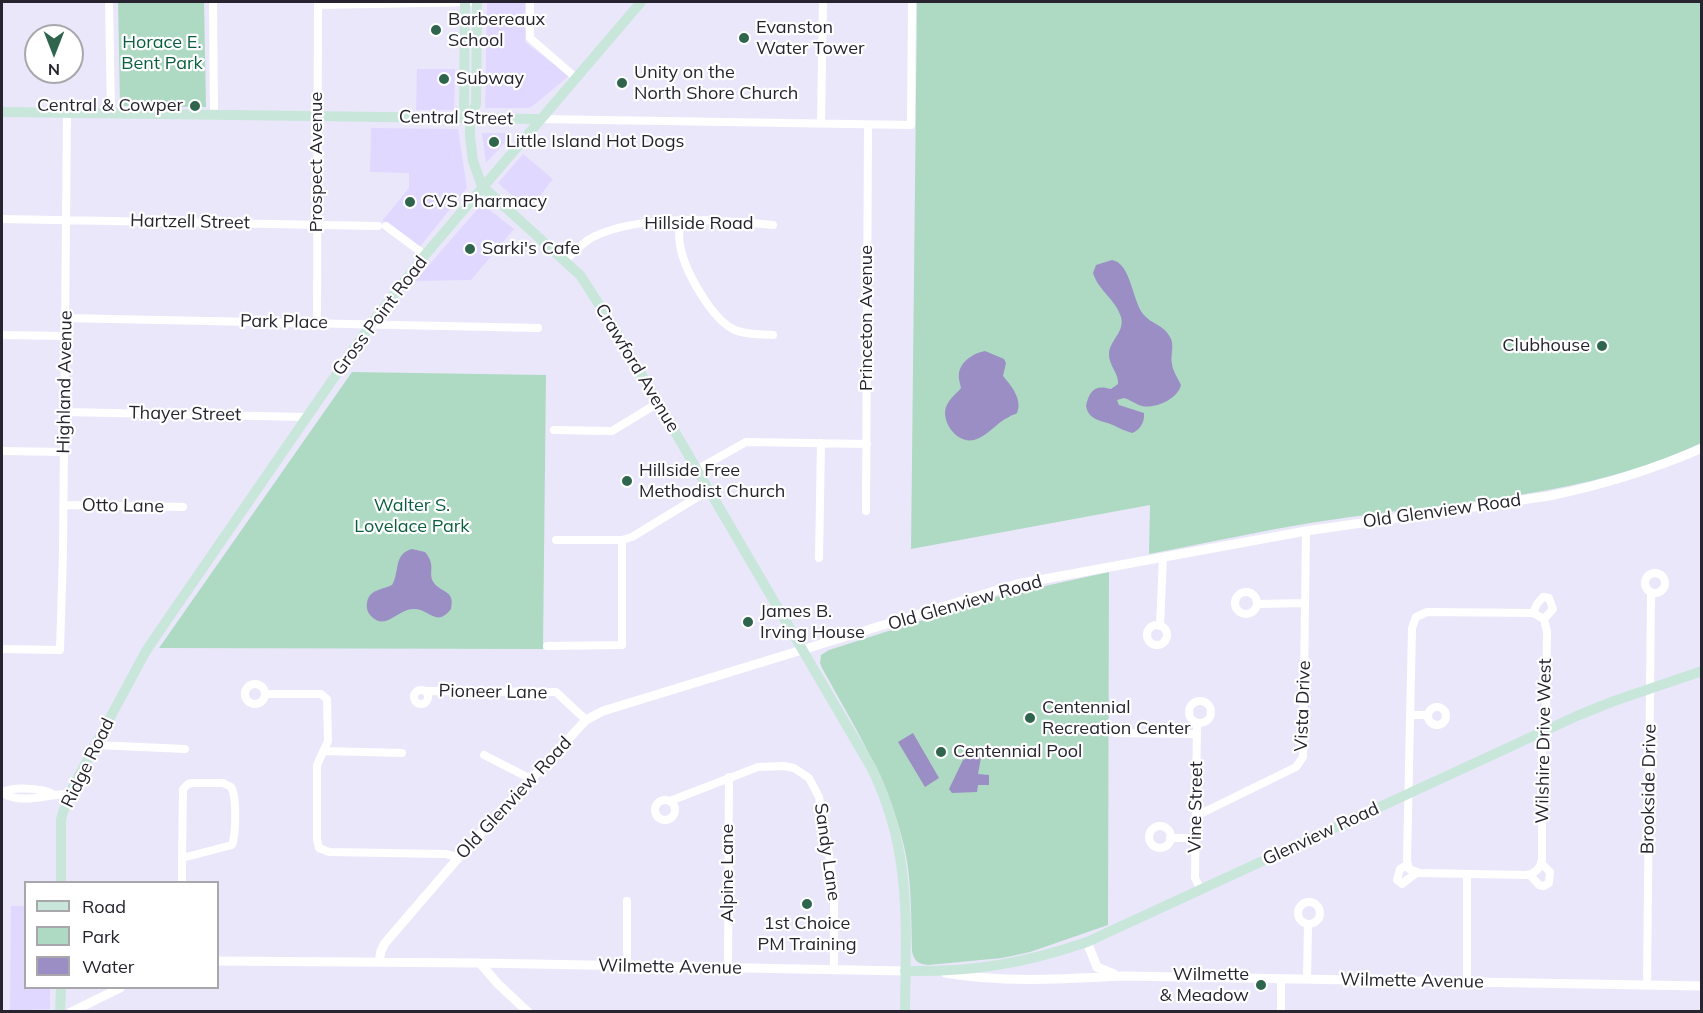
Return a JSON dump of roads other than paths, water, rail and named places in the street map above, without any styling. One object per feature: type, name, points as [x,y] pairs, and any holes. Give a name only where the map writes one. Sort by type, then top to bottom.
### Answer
[{"type":"main road","name":"Crawford Avenue","points":[[465,2],[464,107],[470,118],[473,161],[482,186],[580,275],[698,469],[871,766],[881,788],[896,828],[904,874],[906,898],[905,1011]]},
{"type":"main road","name":"Crawford Avenue","points":[[470,118],[476,104],[477,2]]},
{"type":"main road","name":"Gross Point Road","points":[[146,651],[371,324],[538,119],[641,2]]},
{"type":"main road","name":"Central Street","points":[[2,112],[538,119]]},
{"type":"main road","name":"Ridge Road","points":[[61,881],[61,819],[69,794],[146,651]]},
{"type":"main road","name":"Glenview Road","points":[[934,971],[1011,964],[1087,942],[1543,732],[1614,701],[1701,671]]},
{"type":"main road","name":"Wilmette Avenue","points":[[905,971],[934,971]]},
{"type":"main road","points":[[60,989],[60,1011]]},
{"type":"street","points":[[109,2],[111,114]]},
{"type":"street","points":[[213,2],[214,116]]},
{"type":"street","points":[[318,3],[477,2]]},
{"type":"street","points":[[530,2],[530,38],[576,76]]},
{"type":"street","points":[[821,124],[823,2]]},
{"type":"street","name":"Central Street","points":[[538,119],[910,125],[912,2]]},
{"type":"street","name":"Prospect Avenue","points":[[316,322],[318,3]]},
{"type":"street","name":"Highland Avenue","points":[[2,649],[60,650],[64,505],[67,113]]},
{"type":"street","name":"Princeton Avenue","points":[[867,511],[868,125]]},
{"type":"street","name":"Hartzell Street","points":[[2,219],[382,226],[425,255]]},
{"type":"street","name":"Hillside Road","points":[[565,261],[591,238],[620,226],[648,221],[729,221],[773,225]]},
{"type":"street","points":[[680,221],[679,243],[684,262],[711,311],[723,324],[737,331],[773,335]]},
{"type":"street","name":"Park Place","points":[[65,318],[538,328]]},
{"type":"street","points":[[2,335],[65,336]]},
{"type":"street","points":[[554,429],[612,431],[658,403]]},
{"type":"street","name":"Thayer Street","points":[[64,412],[306,417]]},
{"type":"street","points":[[698,469],[746,442],[867,444]]},
{"type":"street","points":[[819,558],[821,442]]},
{"type":"street","name":"Old Glenview Road","points":[[380,962],[381,951],[385,943],[459,857],[586,720],[614,707],[804,651],[1017,584],[1306,531],[1585,488],[1652,468],[1701,448]]},
{"type":"street","points":[[2,451],[64,452]]},
{"type":"street","points":[[556,540],[622,540],[632,537],[710,490]]},
{"type":"street","name":"Otto Lane","points":[[64,505],[183,507]]},
{"type":"street","name":"Vista Drive","points":[[1196,816],[1300,763],[1304,752],[1306,531]]},
{"type":"street","points":[[547,646],[622,645],[622,540]]},
{"type":"street","points":[[1160,626],[1163,557]]},
{"type":"street","name":"Brookside Drive","points":[[1647,985],[1652,593]]},
{"type":"street","name":"Wilshire Drive West","points":[[1407,865],[1400,869],[1397,880],[1402,884],[1416,873],[1530,874],[1539,885],[1544,886],[1549,883],[1550,872],[1541,863],[1547,632],[1544,620],[1552,609],[1549,598],[1543,597],[1533,613]]},
{"type":"street","points":[[1257,604],[1305,603]]},
{"type":"street","points":[[1416,873],[1407,865],[1414,621],[1419,615],[1427,612],[1533,613],[1544,620]]},
{"type":"street","name":"Pioneer Lane","points":[[426,691],[556,692],[586,720]]},
{"type":"street","points":[[266,694],[321,694],[325,696],[328,704],[328,737],[325,751],[317,765],[319,848],[329,852],[445,854],[459,857]]},
{"type":"street","points":[[1411,715],[1428,715]]},
{"type":"street","name":"Vine Street","points":[[1197,723],[1195,878],[1201,890]]},
{"type":"street","points":[[1115,733],[1197,734]]},
{"type":"street","points":[[96,746],[185,749]]},
{"type":"street","points":[[325,751],[402,753]]},
{"type":"street","points":[[484,755],[531,779]]},
{"type":"street","name":"Sandy Lane","points":[[670,801],[758,767],[784,766],[802,772],[814,785],[819,797],[834,893],[834,969]]},
{"type":"street","name":"Alpine Lane","points":[[728,968],[729,777]]},
{"type":"street","points":[[182,858],[213,848],[232,845],[234,794],[233,789],[227,784],[192,783],[185,786],[183,793],[182,858],[182,881]]},
{"type":"street","points":[[2,793],[11,798],[43,799],[53,794],[69,794]]},
{"type":"street","points":[[1170,838],[1196,837]]},
{"type":"street","points":[[1530,874],[1538,870],[1541,863]]},
{"type":"street","points":[[1467,874],[1467,982]]},
{"type":"street","points":[[627,901],[627,967]]},
{"type":"street","points":[[1307,979],[1308,924]]},
{"type":"street","name":"Wilmette Avenue","points":[[1087,942],[1097,967],[1122,976]]},
{"type":"street","name":"Wilmette Avenue","points":[[219,961],[480,963],[905,971]]},
{"type":"street","points":[[480,963],[498,984],[528,1011]]},
{"type":"street","name":"Wilmette Avenue","points":[[934,971],[976,979],[1080,979],[1122,976],[1701,986]]},
{"type":"street","points":[[1281,979],[1281,1011]]},
{"type":"street","points":[[71,1011],[116,989]]},
{"type":"water","points":[[1112,260],[1123,268],[1143,314],[1170,337],[1174,372],[1181,385],[1171,399],[1153,406],[1142,406],[1124,398],[1117,400],[1119,405],[1144,413],[1141,425],[1132,433],[1096,419],[1090,415],[1086,406],[1094,390],[1101,387],[1111,389],[1118,384],[1109,353],[1121,327],[1121,317],[1093,273],[1096,265]]},
{"type":"water","points":[[985,351],[1004,359],[1006,363],[1003,376],[1015,393],[1018,403],[1017,413],[983,436],[974,440],[962,439],[948,425],[946,407],[961,388],[959,375],[962,365],[972,356]]},
{"type":"water","points":[[412,549],[425,552],[429,557],[432,579],[437,586],[450,595],[451,609],[441,617],[414,609],[387,621],[376,620],[368,610],[368,598],[373,592],[392,585],[399,559],[406,551]]},
{"type":"water","points":[[913,733],[939,778],[925,787],[898,742]]},
{"type":"water","points":[[982,752],[978,774],[989,775],[989,785],[978,785],[977,792],[952,793],[949,789],[963,760]]},
{"type":"place","name":"Barbereaux School","points":[[436,30]]},
{"type":"place","name":"Evanston Water Tower","points":[[744,38]]},
{"type":"place","name":"Subway","points":[[444,79]]},
{"type":"place","name":"Unity on the North Shore Church","points":[[622,83]]},
{"type":"place","name":"Central & Cowper","points":[[195,106]]},
{"type":"place","name":"Little Island Hot Dogs","points":[[494,142]]},
{"type":"place","name":"CVS Pharmacy","points":[[410,202]]},
{"type":"place","name":"Sarki's Cafe","points":[[470,249]]},
{"type":"place","name":"Clubhouse","points":[[1602,346]]},
{"type":"place","name":"Hillside Free Methodist Church","points":[[627,481]]},
{"type":"place","name":"James B. Irving House","points":[[748,622]]},
{"type":"place","name":"Centennial Recreation Center","points":[[1030,718]]},
{"type":"place","name":"Centennial Pool","points":[[941,752]]},
{"type":"place","name":"1st Choice PM Training","points":[[807,904]]},
{"type":"place","name":"Wilmette & Meadow","points":[[1261,985]]},
{"type":"park label","name":"Horace E. Bent Park","points":[[162,53]]},
{"type":"park label","name":"Walter S. Lovelace Park","points":[[412,516]]}]
